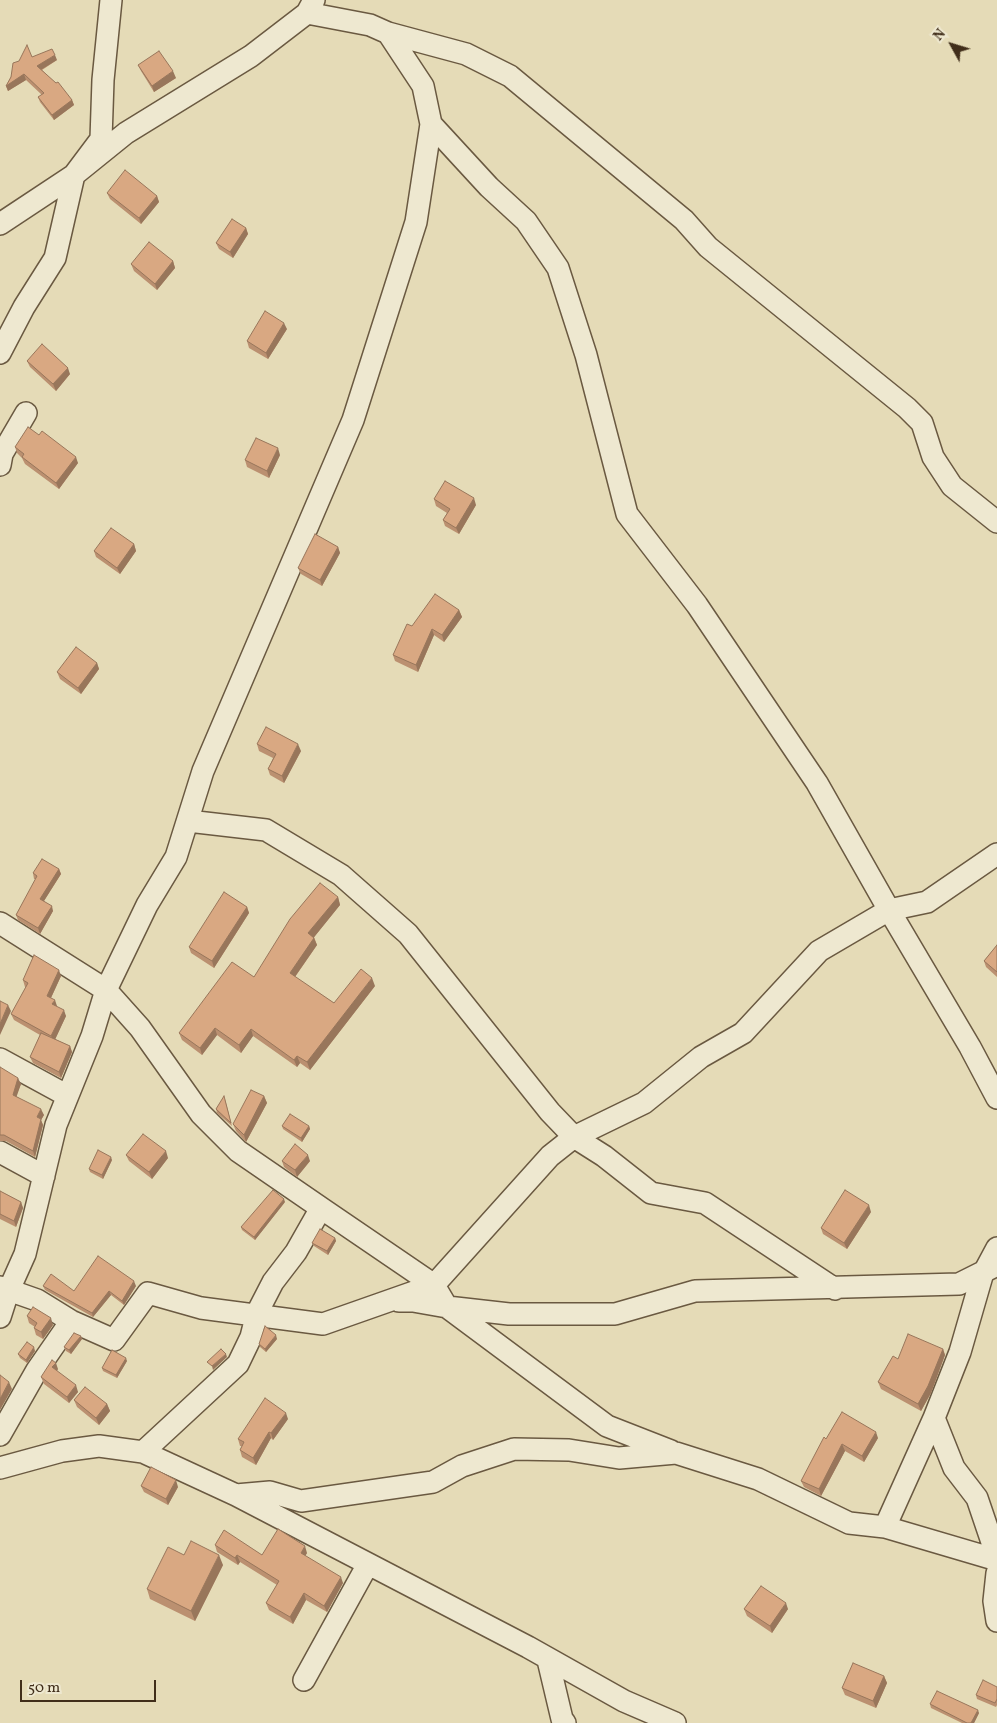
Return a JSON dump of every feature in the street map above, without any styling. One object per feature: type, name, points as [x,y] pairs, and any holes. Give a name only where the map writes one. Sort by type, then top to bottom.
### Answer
[{"type":"street","points":[[0,353],[24,307],[56,258],[74,175],[101,139],[103,80],[111,0]]},
{"type":"street","points":[[0,224],[74,175],[126,133],[251,56],[311,6],[370,25],[388,33],[466,54],[510,76],[678,214],[708,247],[907,408],[922,423],[932,457],[952,486],[997,522]]},
{"type":"street","points":[[0,1317],[4,1290],[25,1254],[56,1125],[66,1095],[92,1036],[106,990],[147,905],[176,857],[207,762],[353,420],[416,222],[431,124],[423,86],[388,33]]},
{"type":"street","points":[[431,124],[489,187],[526,221],[558,268],[586,355],[627,514],[697,606],[817,783],[970,1047],[997,1098]]},
{"type":"street","points":[[0,465],[2,454],[26,413]]},
{"type":"street","points":[[188,821],[266,830],[342,875],[408,934],[550,1112],[574,1138],[604,1156],[651,1193],[705,1203],[835,1289]]},
{"type":"street","points":[[4,1290],[37,1300],[71,1321],[114,1340],[148,1293],[201,1308],[323,1324],[434,1285],[550,1156],[574,1138],[644,1103],[701,1057],[743,1033],[819,951],[889,910],[927,902],[997,854]]},
{"type":"street","points":[[2,928],[106,990],[140,1028],[201,1114],[238,1151],[434,1285],[447,1307],[607,1426],[676,1453],[758,1479],[849,1523],[885,1527],[997,1558]]},
{"type":"street","points":[[0,1059],[66,1095]]},
{"type":"street","points":[[0,1152],[44,1176]]},
{"type":"street","points":[[143,1452],[238,1364],[251,1337],[256,1314],[273,1282],[296,1252],[321,1208]]},
{"type":"street","points":[[885,1527],[934,1418],[997,1248]]},
{"type":"street","points":[[384,1302],[414,1301],[509,1314],[615,1314],[695,1291],[835,1289],[959,1284],[991,1268]]},
{"type":"street","points":[[0,1435],[37,1370],[71,1321]]},
{"type":"street","points":[[934,1418],[954,1468],[977,1498],[997,1558]]},
{"type":"street","points":[[0,1468],[62,1451],[99,1446],[143,1452],[236,1495],[528,1647],[548,1660],[624,1701],[676,1723]]},
{"type":"street","points":[[236,1495],[270,1492],[302,1501],[433,1482],[462,1466],[514,1449],[569,1450],[619,1458],[676,1453]]},
{"type":"street","points":[[304,1680],[368,1564]]},
{"type":"street","points":[[997,1573],[994,1601],[997,1621]]},
{"type":"street","points":[[548,1660],[562,1719],[565,1723]]},
{"type":"building","points":[[27,45],[32,57],[52,49],[55,55],[37,66],[56,83],[58,82],[72,100],[52,115],[38,97],[44,93],[24,74],[6,86],[11,77],[13,63],[19,61]]},
{"type":"building","points":[[159,51],[173,71],[152,86],[138,65]]},
{"type":"building","points":[[125,170],[157,196],[139,218],[107,193]]},
{"type":"building","points":[[232,219],[246,228],[230,252],[216,243]]},
{"type":"building","points":[[149,242],[173,261],[155,284],[131,264]]},
{"type":"building","points":[[265,311],[284,323],[266,353],[247,341]]},
{"type":"building","points":[[42,344],[68,368],[53,384],[27,361]]},
{"type":"building","points":[[28,427],[39,435],[42,431],[76,457],[56,483],[22,457],[24,454],[15,447]]},
{"type":"building","points":[[256,438],[278,448],[267,471],[245,460]]},
{"type":"building","points":[[445,481],[474,498],[456,528],[443,520],[450,509],[434,499]]},
{"type":"building","points":[[111,528],[134,544],[117,568],[94,551]]},
{"type":"building","points":[[315,534],[338,547],[320,580],[298,568]]},
{"type":"building","points":[[435,594],[459,610],[442,635],[432,629],[416,665],[393,655],[407,624],[412,626]]},
{"type":"building","points":[[76,647],[97,663],[78,688],[57,672]]},
{"type":"building","points":[[266,727],[298,744],[282,776],[268,769],[276,754],[257,744]]},
{"type":"building","points":[[42,859],[59,869],[40,899],[52,906],[38,928],[16,915],[37,876],[33,873]]},
{"type":"building","points":[[320,883],[338,897],[308,933],[314,938],[290,973],[334,1003],[361,969],[372,978],[307,1062],[297,1056],[294,1060],[251,1029],[239,1045],[215,1028],[200,1048],[179,1033],[232,962],[254,977],[290,919]]},
{"type":"building","points":[[224,892],[247,907],[212,961],[189,947]]},
{"type":"building","points":[[997,945],[997,972],[984,961]]},
{"type":"building","points":[[34,955],[59,970],[47,996],[55,1000],[52,1004],[64,1010],[51,1036],[11,1014],[28,983],[23,980]]},
{"type":"building","points":[[0,1001],[8,1005],[0,1024]]},
{"type":"building","points":[[41,1033],[70,1046],[59,1072],[30,1057]]},
{"type":"building","points":[[0,1067],[18,1078],[13,1095],[41,1109],[37,1117],[41,1119],[33,1151],[4,1135],[0,1135]]},
{"type":"building","points":[[251,1090],[264,1096],[244,1135],[233,1124]]},
{"type":"building","points":[[224,1096],[231,1123],[216,1109]]},
{"type":"building","points":[[290,1114],[309,1126],[301,1138],[282,1126]]},
{"type":"building","points":[[143,1134],[166,1151],[149,1172],[126,1155]]},
{"type":"building","points":[[295,1144],[308,1155],[295,1170],[282,1161]]},
{"type":"building","points":[[98,1150],[111,1157],[102,1175],[89,1169]]},
{"type":"building","points":[[273,1190],[284,1199],[254,1237],[241,1227]]},
{"type":"building","points":[[845,1190],[869,1205],[844,1243],[821,1228]]},
{"type":"building","points":[[0,1191],[21,1202],[14,1221],[0,1214]]},
{"type":"building","points":[[320,1229],[335,1238],[327,1251],[312,1243]]},
{"type":"building","points":[[98,1256],[134,1281],[122,1301],[109,1291],[92,1313],[43,1286],[51,1274],[74,1291]]},
{"type":"building","points":[[33,1307],[51,1318],[41,1332],[34,1328],[37,1323],[27,1316]]},
{"type":"building","points":[[265,1326],[276,1335],[265,1349],[259,1344]]},
{"type":"building","points":[[74,1333],[81,1336],[69,1350],[64,1347]]},
{"type":"building","points":[[908,1334],[943,1349],[928,1386],[918,1404],[878,1382],[893,1356],[898,1359]]},
{"type":"building","points":[[27,1342],[34,1347],[26,1360],[18,1354]]},
{"type":"building","points":[[221,1349],[226,1354],[212,1366],[207,1362]]},
{"type":"building","points":[[112,1350],[126,1358],[116,1375],[102,1368]]},
{"type":"building","points":[[52,1360],[56,1363],[52,1367],[76,1385],[67,1397],[41,1377]]},
{"type":"building","points":[[0,1375],[9,1382],[0,1399]]},
{"type":"building","points":[[85,1387],[107,1404],[96,1418],[74,1400]]},
{"type":"building","points":[[265,1398],[286,1413],[271,1433],[269,1432],[253,1458],[240,1450],[244,1442],[238,1439]]},
{"type":"building","points":[[842,1412],[876,1432],[862,1456],[842,1444],[819,1489],[801,1481],[824,1437],[826,1439]]},
{"type":"building","points":[[151,1467],[176,1480],[166,1499],[141,1486]]},
{"type":"building","points":[[278,1529],[305,1546],[301,1553],[341,1577],[324,1606],[304,1593],[290,1617],[266,1603],[279,1581],[237,1555],[235,1558],[215,1545],[224,1530],[262,1555]]},
{"type":"building","points":[[191,1541],[219,1555],[191,1611],[147,1589],[168,1547],[184,1555]]},
{"type":"building","points":[[761,1586],[786,1603],[770,1626],[744,1609]]},
{"type":"building","points":[[853,1663],[884,1676],[873,1701],[842,1688]]},
{"type":"building","points":[[983,1680],[997,1687],[995,1703],[976,1695]]},
{"type":"building","points":[[937,1691],[978,1710],[971,1723],[967,1723],[930,1704]]}]
